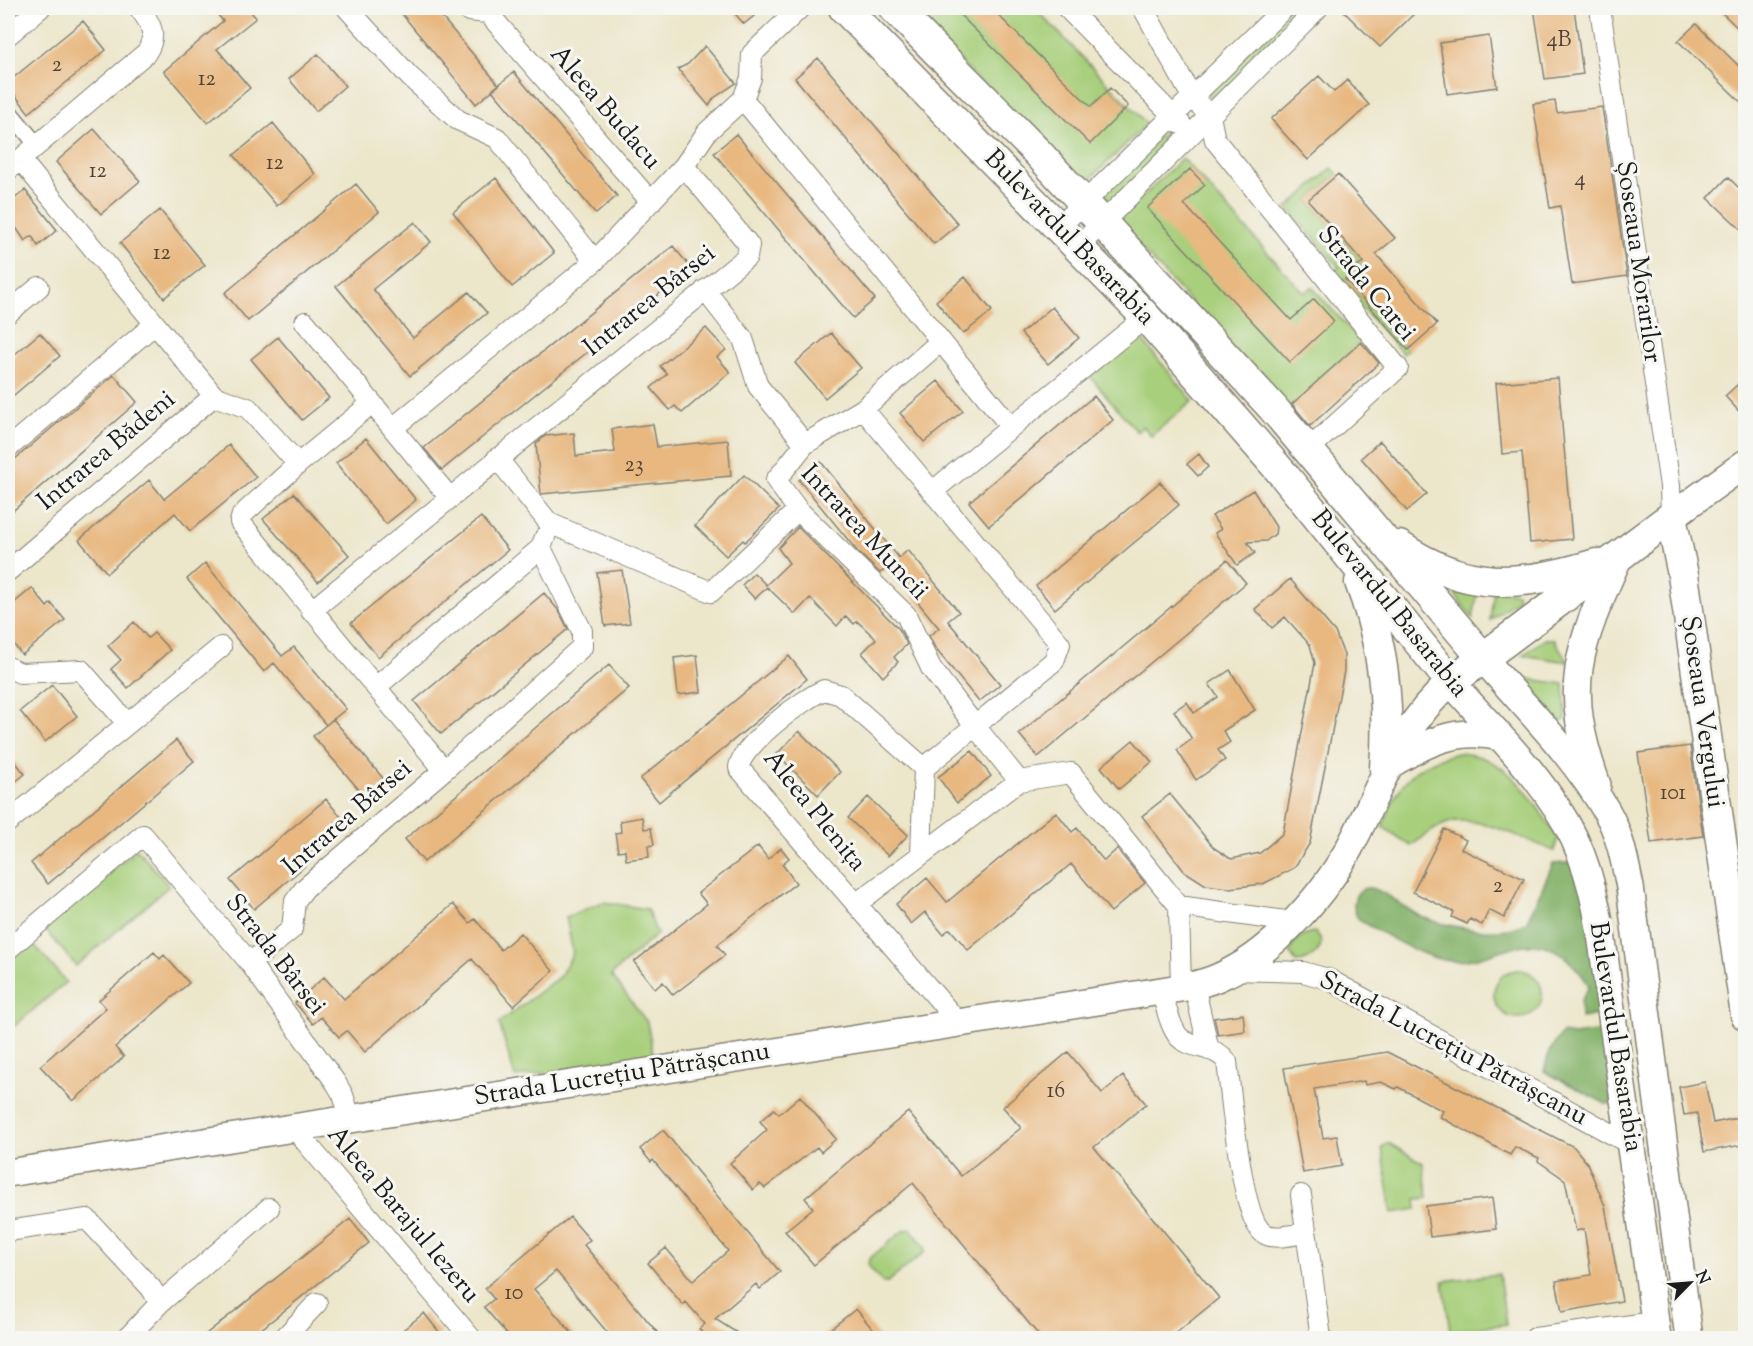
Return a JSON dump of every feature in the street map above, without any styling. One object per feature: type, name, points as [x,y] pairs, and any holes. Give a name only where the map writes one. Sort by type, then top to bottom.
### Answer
[{"type":"main road","name":"Bulevardul Basarabia","points":[[844,8],[1146,316],[1248,432],[1451,682],[1536,777],[1557,809],[1582,858],[1602,939],[1656,1330]]},
{"type":"main road","name":"Bulevardul Basarabia","points":[[894,8],[1093,213],[1308,450],[1570,760],[1608,814],[1630,887],[1689,1338]]},
{"type":"main road","points":[[1451,682],[1746,463]]},
{"type":"main road","name":"Șoseaua Vergului","points":[[1671,517],[1683,575],[1746,1015]]},
{"type":"main road","points":[[1376,528],[1432,566],[1483,581],[1538,579],[1619,556]]},
{"type":"main road","points":[[1348,555],[1368,602],[1379,645],[1388,716],[1385,768]]},
{"type":"main road","points":[[1608,814],[1581,725],[1577,678],[1584,640],[1619,556]]},
{"type":"main road","name":"Strada Lucrețiu Pătrășcanu","points":[[8,1173],[350,1117],[1179,988],[1233,970],[1261,950],[1292,922],[1325,886],[1341,863],[1385,768],[1417,715],[1451,682]]},
{"type":"main road","points":[[1385,768],[1422,746],[1456,734],[1484,733],[1500,737]]},
{"type":"street","points":[[8,35],[40,8]]},
{"type":"street","points":[[14,165],[146,53],[152,44],[153,35],[148,19],[139,8]]},
{"type":"street","points":[[347,8],[410,77],[458,120],[497,138],[595,261]]},
{"type":"street","name":"Aleea Budacu","points":[[465,8],[469,11],[490,10],[651,202]]},
{"type":"street","points":[[800,8],[752,54],[751,78],[743,99],[1011,427]]},
{"type":"street","points":[[1066,8],[1191,134],[1215,140]]},
{"type":"street","points":[[1143,8],[1192,98],[1210,116]]},
{"type":"street","points":[[1069,236],[1093,213],[1173,116],[1284,8]]},
{"type":"street","points":[[1069,236],[1093,213],[1191,134],[1318,8]]},
{"type":"street","name":"Șoseaua Morarilor","points":[[1600,8],[1670,486],[1671,517]]},
{"type":"street","name":"Aleea Budacu","points":[[393,428],[595,261],[684,166],[707,132],[743,99]]},
{"type":"street","points":[[8,110],[37,145]]},
{"type":"street","name":"Strada Carei","points":[[1210,116],[1215,140],[1398,368],[1308,450]]},
{"type":"street","name":"Intrarea Bădeni","points":[[14,165],[155,324],[214,396],[248,408],[298,464]]},
{"type":"street","name":"Intrarea Bârsei","points":[[311,611],[747,257],[750,251],[749,245],[684,166]]},
{"type":"street","points":[[8,313],[39,287]]},
{"type":"street","name":"Intrarea Muncii","points":[[705,290],[743,339],[758,386],[805,444]]},
{"type":"street","points":[[933,491],[1146,316]]},
{"type":"street","points":[[305,322],[449,497]]},
{"type":"street","points":[[8,448],[155,324]]},
{"type":"street","name":"Intrarea Muncii","points":[[941,342],[863,409],[805,444],[776,480],[798,510],[906,615],[931,668],[1019,781]]},
{"type":"street","name":"Intrarea Bădeni","points":[[8,572],[214,396]]},
{"type":"street","name":"Intrarea Bârsei","points":[[372,403],[298,464],[242,515],[240,522],[444,770]]},
{"type":"street","points":[[863,409],[1060,644],[1054,661],[924,768],[921,855]]},
{"type":"street","points":[[497,458],[549,523],[711,592],[798,510]]},
{"type":"street","points":[[376,687],[542,548],[549,523]]},
{"type":"street","name":"Intrarea Bârsei","points":[[250,963],[292,929],[295,901],[305,888],[444,770],[582,647],[582,631],[542,548]]},
{"type":"street","points":[[8,822],[221,647]]},
{"type":"street","points":[[12,674],[81,670],[127,723]]},
{"type":"street","name":"Aleea Plenița","points":[[924,768],[841,695],[824,690],[807,699],[750,746],[739,762],[739,768],[958,1022]]},
{"type":"street","points":[[856,904],[1019,781],[1071,773],[1179,906],[1178,1035],[1184,1041],[1222,1055],[1227,1062],[1243,1181],[1256,1225],[1262,1233],[1272,1237],[1306,1233]]},
{"type":"street","name":"Strada Bârsei","points":[[8,949],[143,835],[250,963],[336,1083],[343,1095],[350,1117]]},
{"type":"street","points":[[1179,906],[1292,922]]},
{"type":"street","name":"Strada Lucrețiu Pătrășcanu","points":[[1233,970],[1303,972],[1328,979],[1632,1145]]},
{"type":"street","points":[[1179,988],[1209,1050]]},
{"type":"street","name":"Aleea Barajul Iezeru","points":[[293,1127],[466,1337]]},
{"type":"street","points":[[1301,1195],[1321,1338]]},
{"type":"street","points":[[127,1338],[160,1303],[269,1208]]},
{"type":"street","points":[[8,1231],[87,1219],[151,1288],[160,1303]]},
{"type":"street","points":[[284,1338],[317,1303]]},
{"type":"street","points":[[1535,1338],[1656,1330]]},
{"type":"green space","points":[[908,8],[1035,8],[1147,124],[1082,187]]},
{"type":"green space","points":[[1287,8],[1313,8],[1213,104],[1204,99]]},
{"type":"green space","points":[[1169,127],[1179,133],[1179,138],[1114,202],[1110,201],[1104,192]]},
{"type":"green space","points":[[1182,158],[1304,293],[1312,287],[1361,342],[1288,409],[1117,222]]},
{"type":"green space","points":[[1332,168],[1338,174],[1308,200],[1363,262],[1345,279],[1408,350],[1403,354],[1332,274],[1339,267],[1287,208]]},
{"type":"green space","points":[[1138,335],[1193,401],[1151,436],[1143,426],[1137,432],[1089,375]]},
{"type":"green space","points":[[1446,583],[1478,588],[1473,619]]},
{"type":"green space","points":[[1494,590],[1517,593],[1518,599],[1490,620]]},
{"type":"green space","points":[[1545,639],[1554,639],[1568,662],[1523,655]]},
{"type":"green space","points":[[1521,678],[1564,684],[1566,719],[1560,722]]},
{"type":"green space","points":[[1458,753],[1476,756],[1491,762],[1517,782],[1539,809],[1558,838],[1554,851],[1503,830],[1475,822],[1462,821],[1445,824],[1411,846],[1383,827],[1394,799],[1408,778],[1429,763]]},
{"type":"green space","points":[[137,849],[169,886],[76,966],[44,928]]},
{"type":"green space","points":[[1579,862],[1607,1013],[1581,1018],[1581,1000],[1589,987],[1575,967],[1555,950],[1541,945],[1526,945],[1467,960],[1441,960],[1405,946],[1362,922],[1355,912],[1357,894],[1367,888],[1380,891],[1418,915],[1442,924],[1473,929],[1504,929],[1527,921],[1553,864]]},
{"type":"green space","points":[[603,902],[647,909],[657,934],[611,975],[647,1022],[654,1058],[515,1077],[499,1023],[560,976],[573,953],[566,917]]},
{"type":"green space","points":[[1314,932],[1321,941],[1317,952],[1308,959],[1296,962],[1290,953],[1295,941],[1305,934]]},
{"type":"green space","points":[[29,939],[66,982],[12,1028],[8,1023],[8,958]]},
{"type":"green space","points":[[1518,970],[1535,977],[1542,994],[1535,1011],[1518,1018],[1501,1011],[1494,994],[1501,977]]},
{"type":"green space","points":[[1610,1030],[1612,1103],[1606,1104],[1544,1071],[1549,1052],[1562,1033],[1573,1035]]},
{"type":"green space","points":[[1388,1143],[1423,1163],[1428,1198],[1416,1199],[1417,1209],[1392,1213],[1382,1147]]},
{"type":"green space","points":[[911,1229],[925,1247],[925,1252],[888,1282],[882,1282],[868,1265],[869,1259],[904,1230]]},
{"type":"green space","points":[[1499,1274],[1506,1324],[1450,1331],[1443,1281]]},
{"type":"building","points":[[212,8],[248,8],[256,18],[217,49],[250,88],[208,123],[164,71],[223,21]]},
{"type":"building","points":[[397,8],[434,8],[499,85],[476,104]]},
{"type":"building","points":[[730,8],[764,8],[744,24]]},
{"type":"building","points":[[953,8],[991,8],[1091,107],[1110,88],[1128,106],[1090,144]]},
{"type":"building","points":[[1340,8],[1420,8],[1380,47]]},
{"type":"building","points":[[1534,8],[1574,8],[1583,74],[1545,79]]},
{"type":"building","points":[[1717,8],[1746,8],[1746,36]]},
{"type":"building","points":[[83,21],[106,50],[29,113],[8,86],[8,82]]},
{"type":"building","points":[[1696,24],[1746,73],[1746,107],[1678,41]]},
{"type":"building","points":[[1489,36],[1497,87],[1447,94],[1440,43]]},
{"type":"building","points":[[705,46],[736,83],[714,98],[709,106],[678,69],[688,64]]},
{"type":"building","points":[[318,54],[345,86],[316,111],[289,79]]},
{"type":"building","points":[[818,58],[958,224],[934,244],[795,78]]},
{"type":"building","points":[[514,72],[617,196],[596,214],[492,90]]},
{"type":"building","points":[[1319,76],[1334,92],[1347,80],[1369,105],[1308,160],[1271,119]]},
{"type":"building","points":[[1555,101],[1557,113],[1602,107],[1627,276],[1572,284],[1560,206],[1550,208],[1533,104]]},
{"type":"building","points":[[273,123],[315,174],[277,206],[234,155]]},
{"type":"building","points":[[94,129],[140,181],[101,214],[56,162]]},
{"type":"building","points":[[736,134],[875,299],[853,318],[714,153]]},
{"type":"building","points":[[1190,169],[1205,185],[1184,204],[1291,320],[1314,299],[1334,321],[1290,362],[1147,208]]},
{"type":"building","points":[[1338,174],[1395,238],[1376,254],[1437,324],[1408,350],[1345,279],[1363,262],[1308,200]]},
{"type":"building","points":[[1728,177],[1738,187],[1746,179],[1746,234],[1708,198]]},
{"type":"building","points":[[496,178],[554,253],[512,287],[453,212]]},
{"type":"building","points":[[356,184],[379,212],[248,321],[225,293]]},
{"type":"building","points":[[25,190],[57,230],[38,246],[32,236],[25,241],[15,226],[8,232],[8,204]]},
{"type":"building","points":[[160,210],[205,265],[164,298],[120,243]]},
{"type":"building","points":[[415,222],[431,242],[373,289],[413,338],[469,292],[487,313],[410,376],[336,286]]},
{"type":"building","points":[[673,246],[691,268],[442,470],[424,448]]},
{"type":"building","points":[[965,277],[992,311],[963,334],[936,301]]},
{"type":"building","points":[[1052,307],[1079,338],[1048,364],[1021,333]]},
{"type":"building","points":[[706,328],[726,350],[717,357],[730,372],[682,413],[675,406],[670,410],[651,388],[667,374],[660,366]]},
{"type":"building","points":[[40,333],[60,356],[8,400],[8,360]]},
{"type":"building","points":[[831,333],[861,368],[825,398],[795,363]]},
{"type":"building","points":[[278,337],[329,398],[302,420],[251,359]]},
{"type":"building","points":[[1361,342],[1379,363],[1310,426],[1292,404]]},
{"type":"building","points":[[114,375],[137,402],[8,515],[8,465]]},
{"type":"building","points":[[1746,377],[1746,419],[1725,396]]},
{"type":"building","points":[[1558,378],[1572,539],[1530,543],[1522,452],[1502,454],[1496,383]]},
{"type":"building","points":[[938,381],[963,411],[924,442],[900,413]]},
{"type":"building","points":[[1094,396],[1113,420],[989,526],[969,502]]},
{"type":"building","points":[[653,424],[657,447],[728,440],[731,476],[541,494],[536,444],[545,436],[574,433],[576,456],[615,452],[612,429]]},
{"type":"building","points":[[366,438],[416,500],[386,524],[336,463]]},
{"type":"building","points":[[1380,441],[1427,494],[1407,511],[1361,458]]},
{"type":"building","points":[[229,445],[256,477],[190,531],[175,513],[107,573],[79,540],[149,480],[164,499]]},
{"type":"building","points":[[1199,454],[1208,467],[1198,476],[1187,464]]},
{"type":"building","points":[[821,462],[899,558],[908,550],[959,612],[948,621],[1000,684],[979,702],[935,648],[929,636],[939,628],[889,567],[880,573],[858,552],[799,480]]},
{"type":"building","points":[[744,475],[779,509],[745,542],[743,540],[726,556],[695,526]]},
{"type":"building","points":[[1160,482],[1179,505],[1055,609],[1036,586]]},
{"type":"building","points":[[1253,490],[1276,527],[1275,534],[1266,541],[1247,542],[1255,553],[1237,565],[1215,533],[1221,529],[1212,516]]},
{"type":"building","points":[[294,493],[349,555],[318,582],[263,519]]},
{"type":"building","points":[[481,517],[508,550],[378,657],[351,623]]},
{"type":"building","points":[[798,527],[899,629],[907,644],[894,657],[898,662],[883,677],[862,653],[876,639],[857,621],[854,624],[846,616],[837,626],[810,598],[795,614],[767,587],[755,599],[742,585],[754,573],[766,585],[789,563],[778,548]]},
{"type":"building","points":[[1227,560],[1246,583],[1038,757],[1019,734]]},
{"type":"building","points":[[205,563],[282,656],[294,647],[346,709],[326,725],[274,663],[264,672],[187,579]]},
{"type":"building","points":[[622,570],[630,623],[605,626],[597,573]]},
{"type":"building","points":[[1290,579],[1335,632],[1344,655],[1344,671],[1310,843],[1294,868],[1263,884],[1229,888],[1206,885],[1184,871],[1142,816],[1170,794],[1214,848],[1231,859],[1260,853],[1283,833],[1315,663],[1310,645],[1285,617],[1272,628],[1255,609]]},
{"type":"building","points":[[32,588],[47,607],[51,603],[65,620],[22,655],[8,637],[8,608]]},
{"type":"building","points":[[544,593],[559,611],[568,629],[441,734],[414,701]]},
{"type":"building","points":[[134,622],[148,638],[154,633],[170,650],[128,688],[111,669],[121,660],[108,646]]},
{"type":"building","points":[[697,655],[701,692],[678,695],[674,658]]},
{"type":"building","points":[[789,656],[807,679],[659,802],[640,779]]},
{"type":"building","points":[[609,665],[629,688],[424,862],[405,839]]},
{"type":"building","points":[[1230,670],[1255,710],[1223,731],[1230,742],[1218,750],[1225,760],[1196,780],[1177,750],[1192,739],[1174,711],[1187,702],[1194,713],[1218,697],[1209,684]]},
{"type":"building","points":[[52,685],[77,716],[45,742],[20,711]]},
{"type":"building","points":[[333,719],[387,783],[367,799],[313,736]]},
{"type":"building","points":[[799,731],[840,772],[818,795],[777,754]]},
{"type":"building","points":[[176,740],[194,761],[48,884],[31,863]]},
{"type":"building","points":[[1133,740],[1152,762],[1119,789],[1101,767]]},
{"type":"building","points":[[1690,746],[1703,836],[1651,843],[1638,753]]},
{"type":"building","points":[[972,751],[991,776],[957,803],[938,777]]},
{"type":"building","points":[[8,753],[25,774],[8,788]]},
{"type":"building","points":[[868,797],[908,835],[888,856],[848,818]]},
{"type":"building","points":[[326,799],[350,828],[254,909],[230,880]]},
{"type":"building","points":[[1056,812],[1072,832],[1077,828],[1104,861],[1117,849],[1145,883],[1111,912],[1071,864],[968,950],[950,929],[943,934],[925,912],[911,924],[896,904],[927,878],[947,902]]},
{"type":"building","points":[[642,817],[644,829],[651,828],[654,845],[648,846],[649,857],[626,860],[625,850],[618,851],[615,833],[621,832],[620,821]]},
{"type":"building","points":[[1444,829],[1466,840],[1461,849],[1524,879],[1504,918],[1489,910],[1482,925],[1470,919],[1467,924],[1452,917],[1454,912],[1413,892]]},
{"type":"building","points":[[758,846],[768,859],[781,848],[789,858],[782,864],[796,883],[717,945],[725,955],[673,995],[663,982],[655,989],[634,962],[707,904],[698,893]]},
{"type":"building","points":[[453,904],[470,923],[475,919],[501,950],[520,933],[553,971],[513,1006],[472,959],[365,1052],[347,1031],[339,1037],[321,1017],[313,1024],[295,1003],[324,977],[344,999]]},
{"type":"building","points":[[154,952],[160,959],[164,955],[189,983],[115,1047],[124,1057],[73,1101],[40,1066],[106,1008],[99,1000]]},
{"type":"building","points":[[1243,1014],[1245,1031],[1218,1035],[1214,1018]]},
{"type":"building","points":[[1068,1052],[1102,1093],[1123,1076],[1146,1104],[1094,1147],[1219,1298],[1170,1338],[1041,1338],[913,1183],[814,1265],[785,1231],[813,1208],[805,1198],[908,1112],[961,1176],[1021,1128],[1003,1107]]},
{"type":"building","points":[[1387,1052],[1574,1147],[1587,1163],[1605,1206],[1622,1301],[1562,1312],[1556,1281],[1591,1275],[1584,1229],[1576,1231],[1565,1180],[1538,1161],[1539,1158],[1515,1147],[1510,1155],[1440,1117],[1443,1111],[1398,1087],[1396,1089],[1381,1082],[1365,1085],[1364,1081],[1314,1089],[1323,1138],[1337,1136],[1342,1166],[1303,1173],[1284,1068]]},
{"type":"building","points":[[1705,1082],[1713,1123],[1737,1118],[1742,1145],[1704,1152],[1697,1113],[1684,1115],[1679,1087]]},
{"type":"building","points":[[800,1096],[836,1139],[821,1152],[817,1147],[765,1188],[760,1184],[753,1190],[730,1163],[767,1130],[760,1121],[774,1109],[779,1114]]},
{"type":"building","points":[[663,1130],[780,1272],[760,1289],[756,1284],[715,1319],[745,1338],[707,1338],[699,1329],[705,1324],[686,1302],[683,1305],[648,1263],[666,1248],[693,1281],[728,1251],[653,1160],[651,1162],[640,1149]]},
{"type":"building","points":[[1492,1198],[1496,1229],[1430,1237],[1426,1206]]},
{"type":"building","points":[[570,1217],[590,1240],[584,1245],[662,1338],[612,1338],[556,1271],[534,1289],[576,1338],[510,1338],[484,1307],[494,1299],[485,1288]]},
{"type":"building","points":[[350,1219],[369,1243],[250,1338],[201,1338]]},
{"type":"building","points":[[856,1309],[880,1338],[819,1338]]},
{"type":"building","points":[[424,1313],[440,1333],[433,1338],[393,1338]]}]
